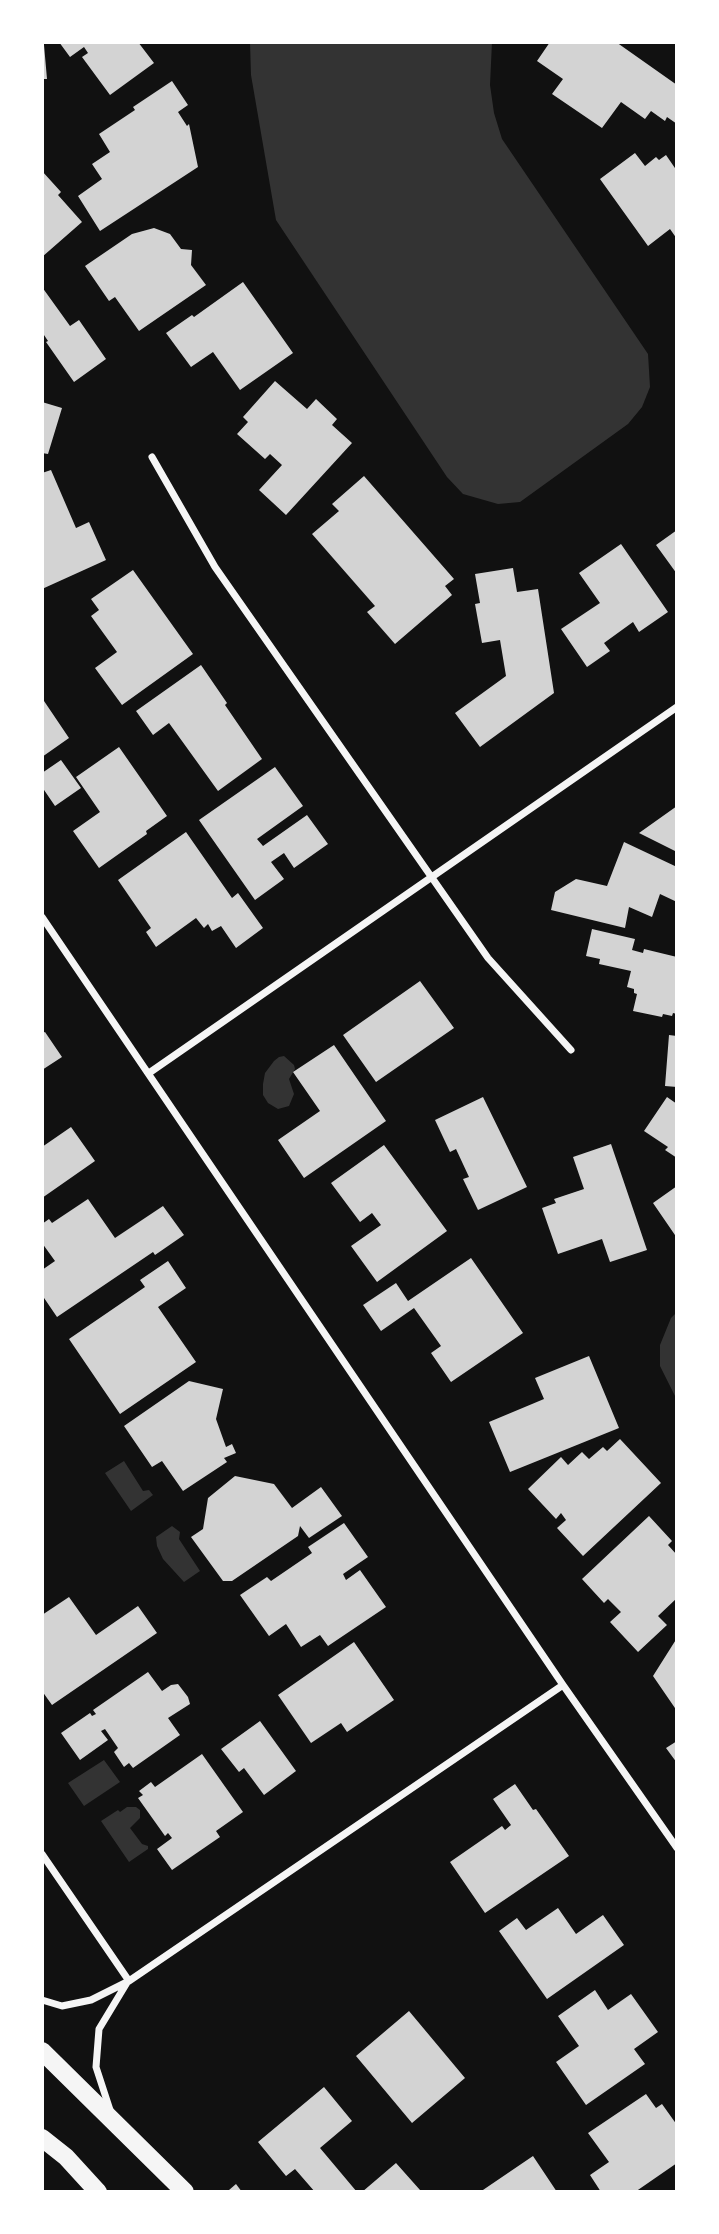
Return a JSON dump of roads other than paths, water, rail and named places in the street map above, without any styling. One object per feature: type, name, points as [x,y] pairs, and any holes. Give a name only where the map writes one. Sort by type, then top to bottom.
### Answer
[{"type":"main road","points":[[42,2051],[185,2192]]},
{"type":"main road","points":[[42,2138],[65,2157],[98,2192]]},
{"type":"street","points":[[152,457],[215,567],[488,958],[571,1050]]},
{"type":"street","points":[[149,1073],[677,706]]},
{"type":"street","points":[[42,917],[563,1685],[677,1848]]},
{"type":"street","points":[[42,2000],[62,2006],[91,2000],[129,1980],[563,1685]]},
{"type":"street","points":[[42,1854],[129,1980]]},
{"type":"street","points":[[113,2120],[96,2067],[99,2029],[129,1980]]}]
